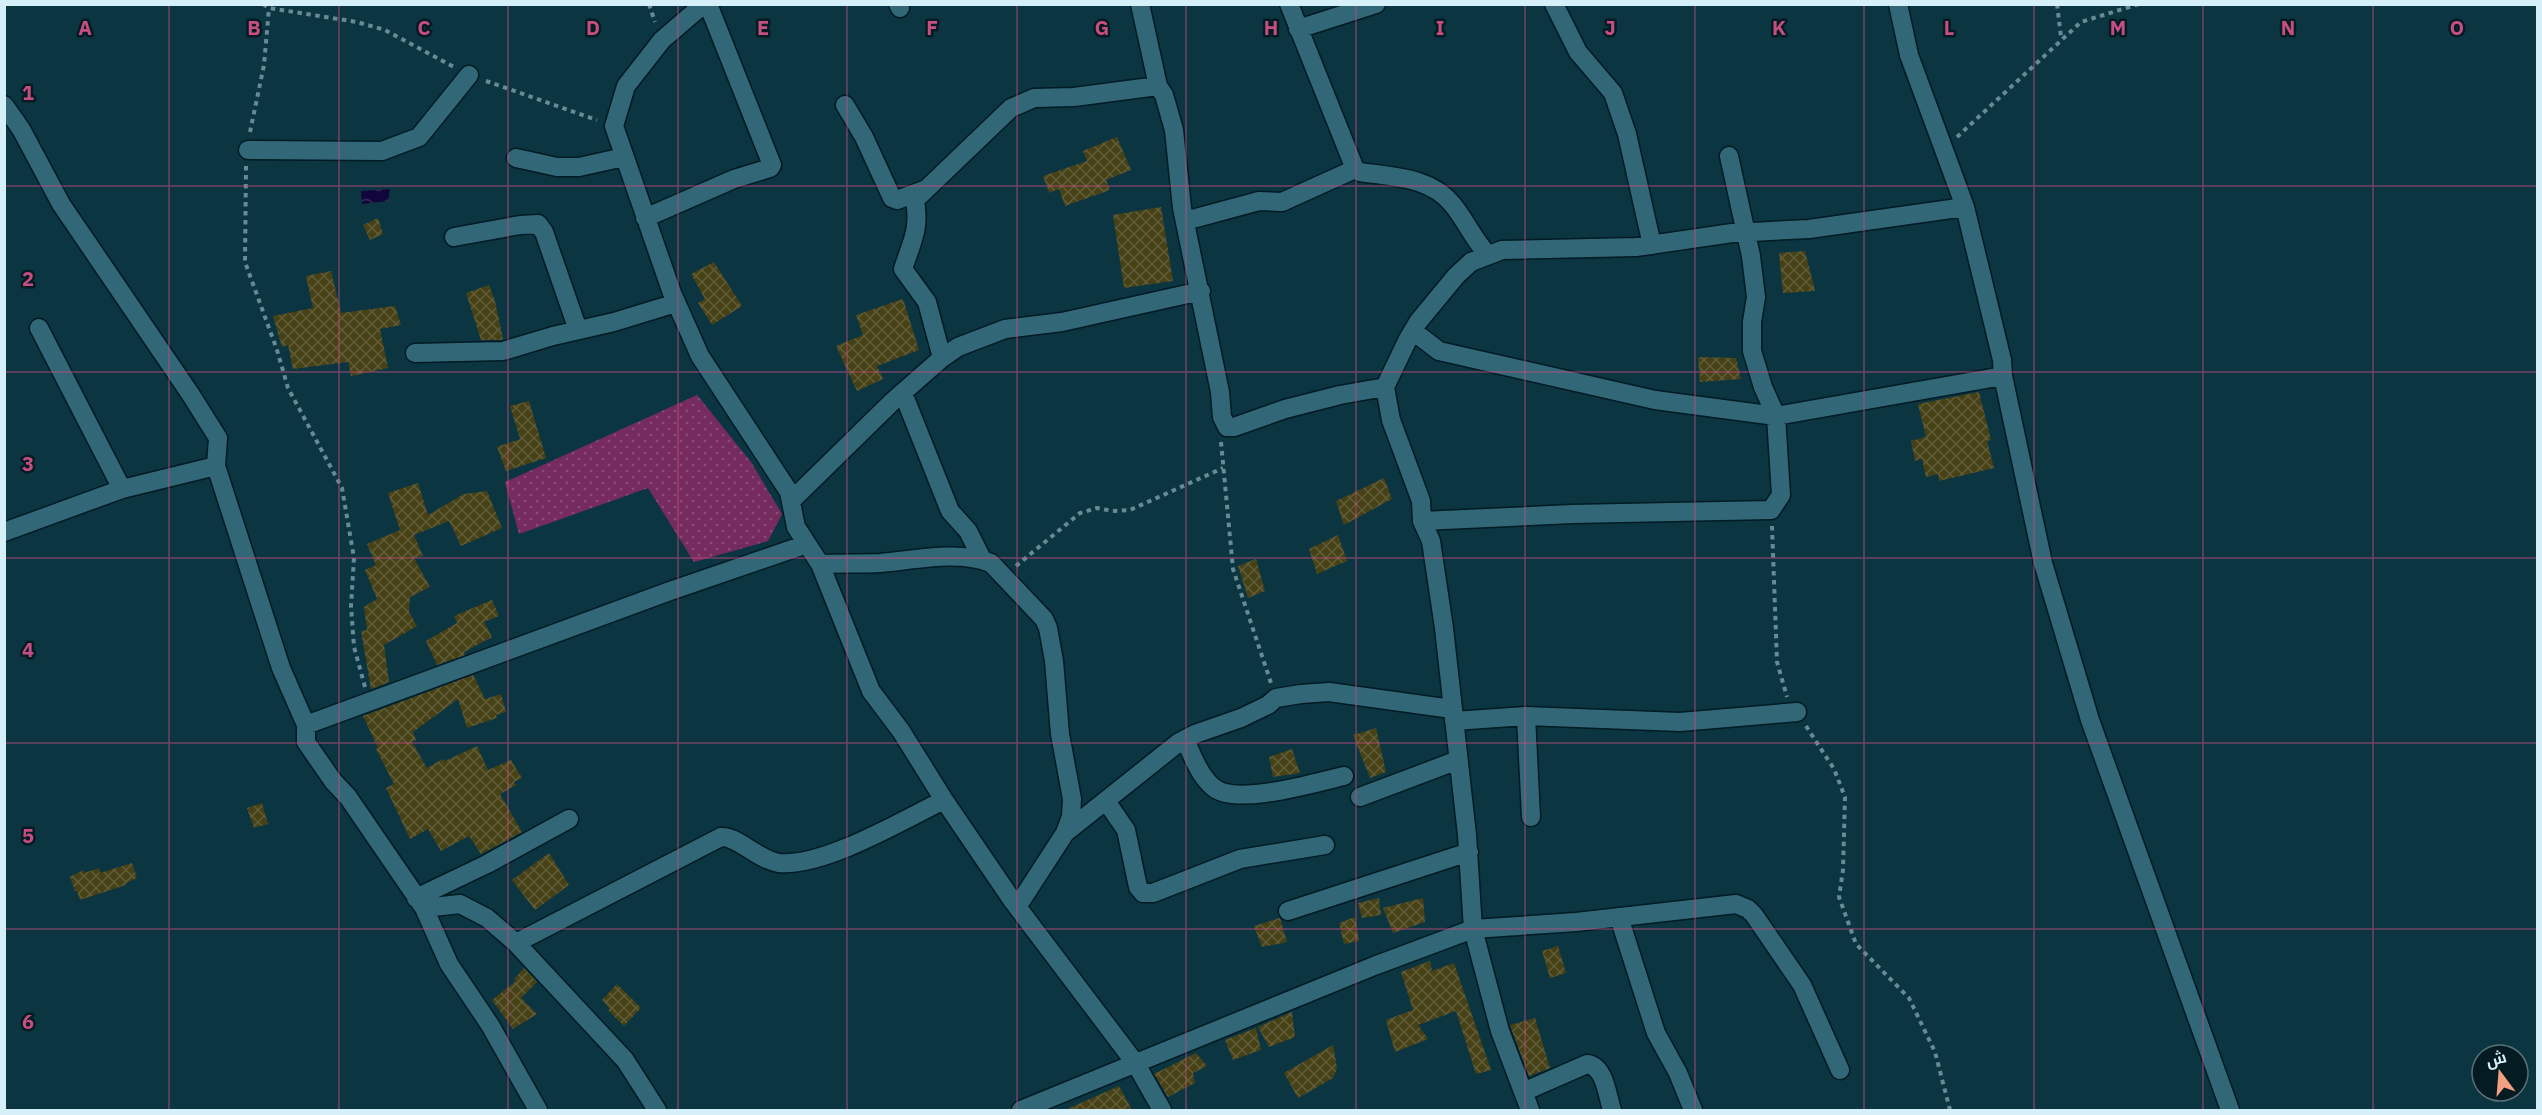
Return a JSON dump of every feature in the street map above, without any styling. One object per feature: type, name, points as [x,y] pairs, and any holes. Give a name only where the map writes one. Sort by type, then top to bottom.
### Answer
[{"type":"street","points":[[645,218],[734,179],[770,168],[772,165],[706,4],[662,39],[626,86],[614,126],[645,218],[676,303],[700,356],[783,481],[791,501],[796,528],[820,564],[872,691],[1017,907],[1088,997],[1136,1064],[1162,1110]]},
{"type":"street","points":[[1140,4],[1158,86],[1164,95],[1174,130],[1185,221],[1201,291],[1224,423],[1227,427],[1234,427],[1285,409],[1340,395],[1385,387]]},
{"type":"street","points":[[1289,4],[1355,169],[1360,172],[1408,179],[1435,188],[1454,206],[1488,255]]},
{"type":"street","points":[[1298,29],[1376,4]]},
{"type":"street","points":[[1554,4],[1578,52],[1613,93],[1627,134],[1652,245]]},
{"type":"street","points":[[1898,4],[1909,55],[1965,207],[2002,360],[2003,376],[2043,563],[2090,720],[2230,1110]]},
{"type":"street","points":[[248,150],[382,151],[419,137],[469,75]]},
{"type":"street","points":[[942,358],[927,302],[903,268],[915,239],[917,215],[915,200],[1011,108],[1034,98],[1074,97],[1158,86]]},
{"type":"street","points":[[4,105],[21,129],[67,212],[191,394],[218,438],[216,466],[281,668],[306,725],[306,742],[319,762],[348,797],[420,903],[449,964],[490,1025],[538,1110]]},
{"type":"street","points":[[844,105],[864,137],[892,198],[897,200],[924,190]]},
{"type":"street","points":[[1422,521],[1572,514],[1771,510],[1781,495],[1776,416],[1763,387],[1752,351],[1752,322],[1756,297],[1747,232],[1729,156]]},
{"type":"street","points":[[516,158],[557,167],[579,166],[624,157]]},
{"type":"street","points":[[1185,221],[1259,201],[1282,202],[1355,169]]},
{"type":"street","points":[[1530,1110],[1500,1031],[1473,929],[1469,852],[1444,628],[1431,541],[1422,521],[1421,501],[1395,431],[1385,387],[1413,331],[1456,276],[1471,262],[1502,250],[1652,245],[1747,232],[1809,229],[1965,207]]},
{"type":"street","points":[[454,237],[538,224],[544,232],[578,330]]},
{"type":"street","points":[[791,501],[903,393],[942,358],[967,343],[1005,329],[1062,322],[1201,291]]},
{"type":"street","points":[[415,353],[503,351],[676,303]]},
{"type":"street","points":[[39,328],[122,489]]},
{"type":"street","points":[[1413,331],[1439,351],[1655,400],[1776,416],[2003,376]]},
{"type":"street","points":[[903,393],[950,511],[968,531],[982,559]]},
{"type":"street","points":[[4,532],[122,489],[216,466]]},
{"type":"street","points":[[306,725],[670,591],[807,544]]},
{"type":"street","points":[[820,564],[877,563],[944,557],[982,559],[991,563],[1044,619],[1050,635],[1060,734],[1072,799],[1071,816],[1065,833],[1017,907]]},
{"type":"street","points":[[1065,833],[1185,739],[1241,718],[1268,705],[1276,698],[1329,692],[1453,715],[1680,722],[1797,712]]},
{"type":"street","points":[[1526,716],[1531,817]]},
{"type":"street","points":[[1185,739],[1204,777],[1214,789],[1232,795],[1263,794],[1344,776]]},
{"type":"street","points":[[1360,797],[1458,760]]},
{"type":"street","points":[[516,943],[722,837],[732,838],[755,855],[775,862],[795,864],[824,857],[944,800]]},
{"type":"street","points":[[1106,801],[1126,830],[1138,887],[1143,892],[1154,893],[1240,859],[1325,844]]},
{"type":"street","points":[[420,903],[569,819]]},
{"type":"street","points":[[1288,911],[1469,852]]},
{"type":"street","points":[[420,903],[460,904],[487,918],[516,943],[625,1060],[657,1110]]},
{"type":"street","points":[[1021,1110],[1374,966],[1473,929],[1619,917],[1736,904],[1748,909],[1802,985],[1840,1070]]},
{"type":"street","points":[[1619,917],[1656,1033],[1678,1073],[1693,1110]]},
{"type":"street","points":[[1523,1092],[1587,1064],[1594,1065],[1599,1071],[1612,1110]]},
{"type":"path","points":[[263,4],[269,8],[357,22],[385,30],[469,75],[614,126]]},
{"type":"path","points":[[2057,4],[2061,38]]},
{"type":"path","points":[[1942,146],[1959,136],[2061,38],[2081,22],[2139,4]]},
{"type":"path","points":[[269,8],[264,65],[251,117],[244,191],[245,262],[277,350],[288,388],[342,488],[354,558],[351,606],[354,647],[369,702]]},
{"type":"path","points":[[1224,423],[1221,440],[1233,569],[1276,698]]},
{"type":"path","points":[[1003,575],[1080,513],[1097,508],[1122,511],[1138,507],[1192,480],[1223,468]]},
{"type":"path","points":[[1771,510],[1778,662],[1784,693],[1834,769],[1845,797],[1843,870],[1839,897],[1856,944],[1909,998],[1935,1052],[1950,1110]]},
{"type":"shaded area","points":[[697,395],[751,462],[782,514],[768,541],[694,562],[648,488],[519,534],[505,482]]},
{"type":"water","points":[[390,189],[388,201],[362,204],[361,191]]},
{"type":"building","points":[[1117,137],[1131,170],[1106,180],[1110,190],[1065,206],[1059,189],[1049,193],[1043,176],[1087,161],[1083,151]]},
{"type":"building","points":[[1161,207],[1173,281],[1124,288],[1113,215]]},
{"type":"building","points":[[378,218],[383,234],[370,240],[363,225]]},
{"type":"building","points":[[1805,251],[1815,291],[1783,293],[1779,253]]},
{"type":"building","points":[[714,262],[742,306],[712,325],[698,303],[705,299],[691,274]]},
{"type":"building","points":[[331,271],[341,313],[395,306],[401,325],[380,329],[388,368],[351,376],[348,362],[293,369],[288,345],[282,347],[273,316],[313,308],[306,276]]},
{"type":"building","points":[[489,285],[495,301],[503,339],[501,340],[481,340],[466,293]]},
{"type":"building","points":[[903,299],[919,350],[877,366],[883,379],[857,391],[836,346],[863,335],[856,315]]},
{"type":"building","points":[[1698,357],[1736,358],[1741,379],[1700,382]]},
{"type":"building","points":[[1979,392],[1991,440],[1987,441],[1994,468],[1939,481],[1938,474],[1926,477],[1922,459],[1915,461],[1911,441],[1926,437],[1918,404]]},
{"type":"building","points":[[529,401],[546,458],[506,471],[497,447],[520,439],[510,406]]},
{"type":"building","points":[[1384,478],[1392,499],[1344,525],[1336,501]]},
{"type":"building","points":[[418,483],[428,515],[464,494],[487,491],[502,528],[461,546],[449,521],[414,535],[423,556],[414,558],[430,587],[410,597],[409,612],[417,626],[384,645],[389,682],[371,689],[361,631],[367,630],[364,607],[377,599],[365,570],[376,565],[367,544],[400,530],[388,493]]},
{"type":"building","points":[[1338,535],[1347,561],[1317,574],[1309,549]]},
{"type":"building","points":[[1256,559],[1265,591],[1248,598],[1238,566]]},
{"type":"building","points":[[492,600],[499,616],[484,622],[492,637],[464,652],[465,655],[437,665],[426,641],[457,623],[454,616]]},
{"type":"building","points":[[473,675],[485,699],[501,694],[506,712],[496,715],[497,718],[467,728],[458,699],[413,732],[416,740],[412,742],[427,768],[477,746],[488,770],[511,760],[522,778],[514,782],[516,785],[500,794],[522,832],[481,854],[469,836],[441,851],[428,829],[410,839],[386,788],[394,784],[376,749],[378,748],[363,716]]},
{"type":"building","points":[[1376,728],[1386,772],[1370,778],[1353,735]]},
{"type":"building","points":[[1292,749],[1300,773],[1273,777],[1269,757]]},
{"type":"building","points":[[262,803],[268,824],[254,828],[247,808]]},
{"type":"building","points":[[549,853],[569,885],[535,910],[512,880]]},
{"type":"building","points":[[132,863],[137,878],[126,885],[80,900],[70,877],[83,870],[84,873],[99,868],[100,873]]},
{"type":"building","points":[[1379,898],[1381,915],[1362,918],[1358,903]]},
{"type":"building","points":[[1423,898],[1425,922],[1393,933],[1383,908]]},
{"type":"building","points":[[1355,917],[1359,941],[1344,944],[1339,923]]},
{"type":"building","points":[[1280,918],[1287,942],[1262,947],[1254,926]]},
{"type":"building","points":[[1558,946],[1566,973],[1550,978],[1542,951]]},
{"type":"building","points":[[1430,961],[1432,971],[1454,963],[1491,1070],[1476,1074],[1456,1011],[1418,1025],[1428,1039],[1395,1052],[1386,1020],[1413,1010],[1401,972]]},
{"type":"building","points":[[524,968],[537,982],[521,998],[537,1014],[513,1029],[492,1000],[516,981],[514,979]]},
{"type":"building","points":[[617,984],[641,1008],[624,1026],[608,1010],[610,1009],[602,1000]]},
{"type":"building","points":[[1292,1012],[1295,1037],[1269,1047],[1258,1027]]},
{"type":"building","points":[[1535,1018],[1550,1068],[1529,1076],[1510,1025]]},
{"type":"building","points":[[1256,1028],[1261,1050],[1233,1060],[1225,1040]]},
{"type":"building","points":[[1333,1045],[1337,1068],[1333,1078],[1298,1098],[1284,1073]]},
{"type":"building","points":[[1196,1053],[1207,1066],[1193,1073],[1195,1083],[1168,1097],[1154,1074]]},
{"type":"building","points":[[1119,1086],[1132,1110],[1065,1110]]}]
